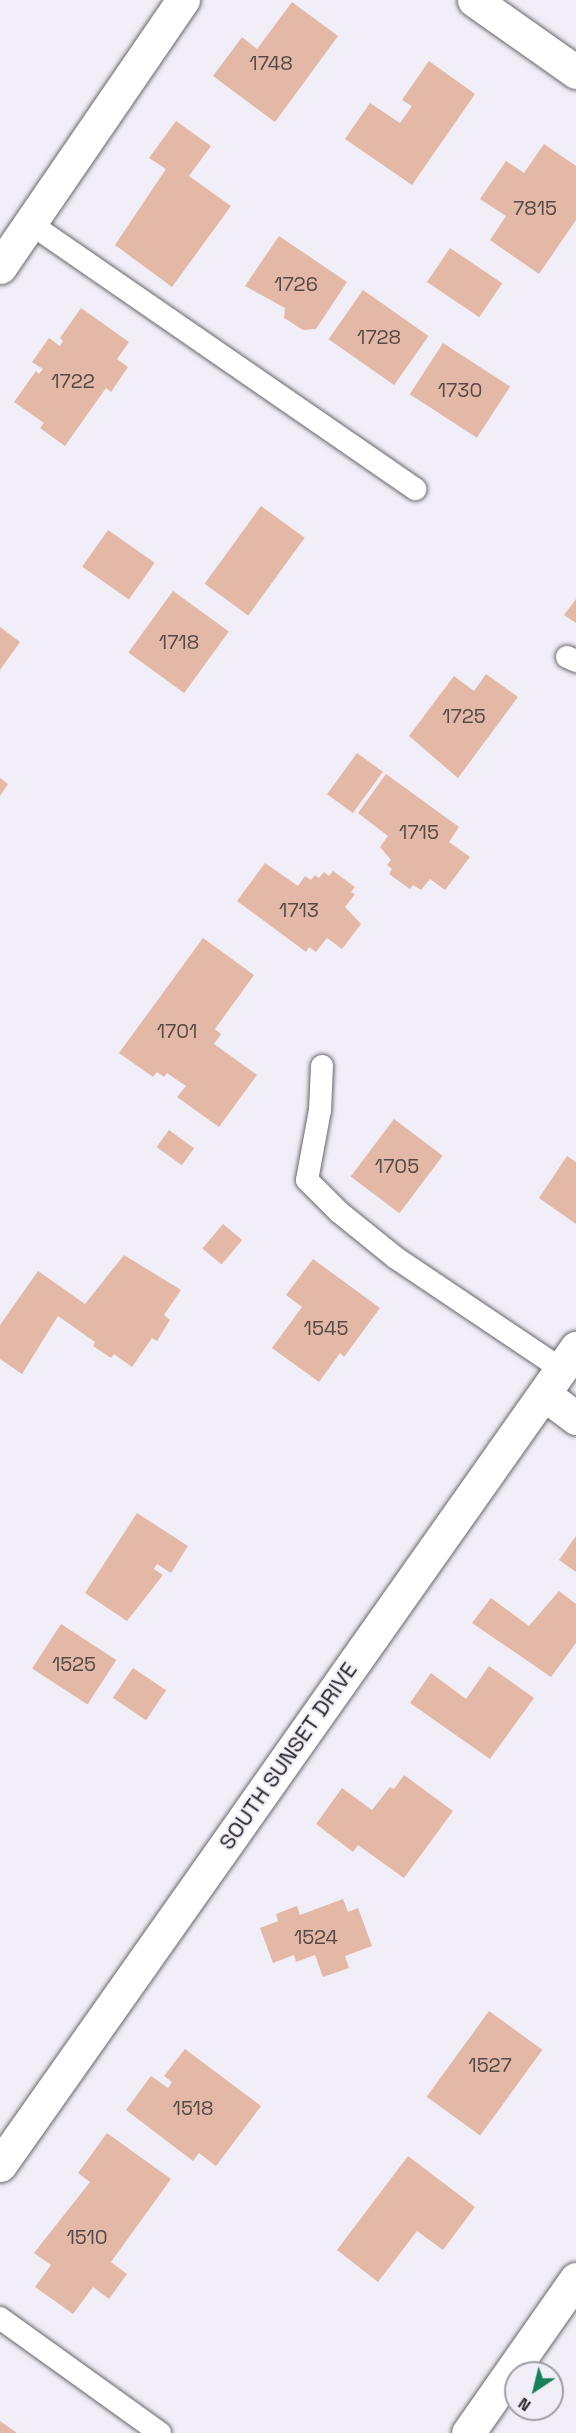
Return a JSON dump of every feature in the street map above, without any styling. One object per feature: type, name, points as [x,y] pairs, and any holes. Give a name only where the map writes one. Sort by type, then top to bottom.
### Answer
[{"type":"street","points":[[0,267],[183,0]]},
{"type":"street","points":[[474,0],[576,72]]},
{"type":"street","points":[[560,1370],[576,1418]]},
{"type":"street","name":"SOUTH SUNSET DRIVE","points":[[0,2164],[560,1370]]},
{"type":"street","points":[[468,2433],[576,2279]]},
{"type":"lane","points":[[31,224],[415,489]]},
{"type":"lane","points":[[322,1066],[320,1110],[308,1180],[339,1212],[396,1258],[560,1370]]},
{"type":"lane","points":[[0,2318],[160,2433]]},
{"type":"building","points":[[292,2],[338,36],[275,122],[213,76],[242,37],[257,49]]},
{"type":"building","points":[[429,61],[475,94],[412,185],[345,139],[370,103],[400,123],[412,106],[402,100]]},
{"type":"building","points":[[176,121],[211,146],[189,176],[231,206],[172,287],[115,245],[166,169],[149,158]]},
{"type":"building","points":[[544,144],[576,166],[576,220],[539,274],[490,240],[506,216],[480,199],[506,161],[524,173]]},
{"type":"building","points":[[279,236],[347,282],[316,329],[303,330],[284,318],[285,308],[245,286]]},
{"type":"building","points":[[450,248],[502,283],[479,317],[427,282]]},
{"type":"building","points":[[363,290],[429,336],[394,385],[329,339]]},
{"type":"building","points":[[81,308],[129,342],[117,359],[128,367],[111,392],[106,388],[65,446],[40,428],[44,423],[14,402],[36,371],[39,374],[43,369],[32,362],[49,338],[60,346],[63,341],[60,338]]},
{"type":"building","points":[[443,343],[510,387],[477,438],[410,394]]},
{"type":"building","points":[[261,506],[305,538],[248,615],[205,584]]},
{"type":"building","points":[[108,530],[155,563],[129,600],[82,567]]},
{"type":"building","points":[[173,591],[229,632],[184,693],[128,652]]},
{"type":"building","points":[[576,599],[576,623],[564,615]]},
{"type":"building","points":[[0,627],[20,642],[0,670]]},
{"type":"building","points":[[486,674],[518,697],[458,778],[409,736],[454,676],[474,691]]},
{"type":"building","points":[[357,753],[383,772],[353,813],[327,794]]},
{"type":"building","points":[[386,774],[459,827],[449,842],[470,857],[445,890],[430,879],[421,890],[413,885],[410,889],[389,874],[392,869],[387,865],[391,860],[380,847],[388,836],[358,813]]},
{"type":"building","points":[[0,778],[8,784],[0,796]]},
{"type":"building","points":[[265,863],[298,886],[305,876],[311,880],[315,875],[319,878],[324,872],[329,876],[333,871],[355,887],[351,892],[355,894],[345,907],[361,924],[342,949],[327,938],[316,952],[309,947],[306,952],[237,901]]},
{"type":"building","points":[[203,938],[254,975],[215,1029],[221,1034],[214,1044],[257,1075],[219,1127],[177,1097],[186,1086],[167,1073],[164,1077],[157,1072],[153,1077],[119,1053]]},
{"type":"building","points":[[394,1119],[443,1156],[399,1213],[351,1177]]},
{"type":"building","points":[[169,1130],[194,1148],[182,1165],[157,1147]]},
{"type":"building","points":[[567,1156],[576,1162],[576,1224],[539,1198]]},
{"type":"building","points":[[223,1224],[242,1240],[222,1265],[202,1249]]},
{"type":"building","points":[[124,1255],[181,1290],[164,1315],[170,1320],[157,1341],[152,1338],[132,1367],[114,1354],[111,1358],[93,1346],[95,1342],[58,1316],[22,1374],[0,1359],[0,1325],[38,1271],[85,1304]]},
{"type":"building","points":[[313,1259],[380,1308],[344,1357],[340,1353],[319,1382],[272,1348],[302,1307],[286,1295]]},
{"type":"building","points":[[137,1513],[188,1546],[171,1573],[157,1564],[154,1569],[163,1575],[127,1621],[85,1593]]},
{"type":"building","points":[[576,1536],[576,1572],[559,1560]]},
{"type":"building","points":[[559,1591],[576,1604],[576,1643],[551,1677],[472,1623],[491,1598],[529,1626]]},
{"type":"building","points":[[61,1624],[116,1660],[87,1704],[32,1668]]},
{"type":"building","points":[[489,1666],[534,1698],[490,1759],[410,1703],[431,1673],[466,1699]]},
{"type":"building","points":[[133,1668],[166,1690],[146,1720],[113,1698]]},
{"type":"building","points":[[404,1775],[453,1811],[404,1878],[358,1845],[353,1852],[316,1824],[342,1788],[372,1810],[390,1787],[394,1789]]},
{"type":"building","points":[[343,1899],[348,1912],[358,1908],[372,1946],[345,1956],[349,1968],[323,1977],[315,1955],[296,1962],[294,1955],[273,1963],[260,1928],[278,1921],[276,1914],[297,1906],[300,1915]]},
{"type":"building","points":[[489,2011],[542,2050],[480,2136],[427,2097]]},
{"type":"building","points":[[185,2049],[261,2106],[216,2166],[199,2153],[193,2161],[126,2110],[151,2076],[168,2088],[172,2082],[164,2076]]},
{"type":"building","points":[[107,2133],[171,2179],[111,2262],[127,2274],[109,2299],[93,2287],[73,2314],[35,2287],[51,2265],[34,2253],[90,2182],[78,2173]]},
{"type":"building","points":[[408,2156],[475,2207],[443,2250],[417,2231],[378,2282],[337,2250]]},
{"type":"building","points":[[0,2421],[17,2433],[0,2433]]}]
